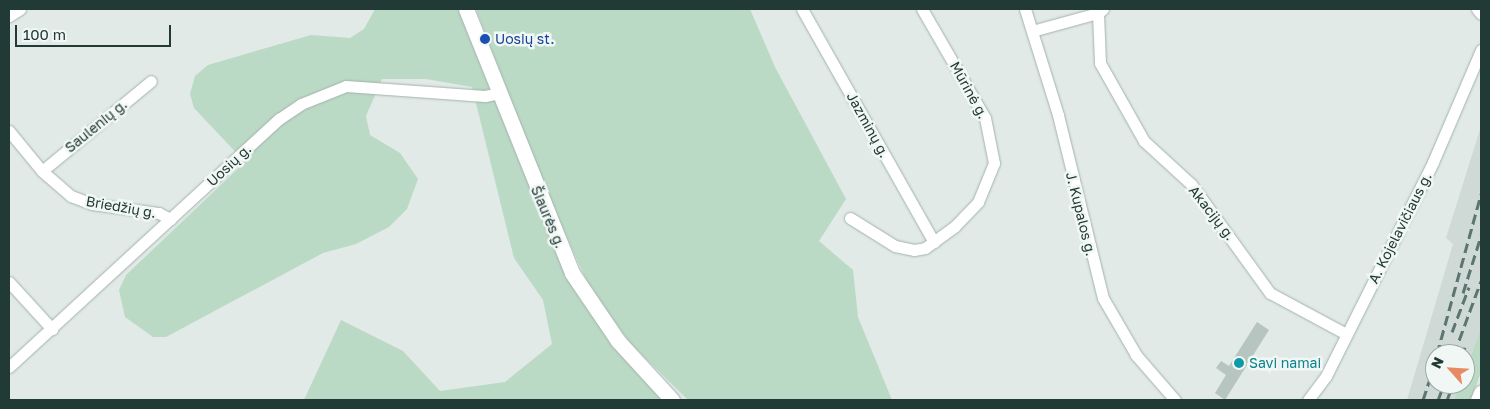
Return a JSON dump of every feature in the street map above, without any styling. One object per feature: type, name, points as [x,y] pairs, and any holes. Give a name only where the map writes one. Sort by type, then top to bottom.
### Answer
[{"type":"main road","name":"Šiaurės g.","points":[[466,9],[572,273],[618,341],[672,400]]},
{"type":"main road","points":[[1478,400],[1481,392]]},
{"type":"street","points":[[9,16],[20,9]]},
{"type":"street","name":"Jazminų g.","points":[[802,9],[934,242]]},
{"type":"street","name":"Mūrinė g.","points":[[850,218],[906,250],[925,248],[978,202],[994,163],[994,148],[986,118],[922,9]]},
{"type":"street","name":"J. Kupalos g.","points":[[1025,9],[1058,115],[1103,298],[1136,355],[1175,400]]},
{"type":"street","points":[[1477,9],[1481,14]]},
{"type":"street","points":[[1032,31],[1101,11]]},
{"type":"street","name":"Akacijų g.","points":[[1101,11],[1100,63],[1144,141],[1191,184],[1270,293],[1346,334]]},
{"type":"street","name":"A. Kojelavičiaus g.","points":[[1308,400],[1326,376],[1433,162],[1481,50]]},
{"type":"street","name":"Saulenių g.","points":[[42,170],[151,81]]},
{"type":"street","name":"Uosių g.","points":[[9,367],[279,119],[325,92],[366,85],[485,96],[499,93]]},
{"type":"street","name":"Briedžių g.","points":[[9,131],[61,190],[82,202],[159,213],[170,219]]},
{"type":"street","points":[[9,282],[52,329]]},
{"type":"shaded area","points":[[1481,126],[1481,328],[1475,344],[1425,344],[1425,394],[1456,394],[1454,400],[1407,400],[1453,244],[1446,238]]},
{"type":"green space","points":[[375,9],[458,9],[562,265],[580,299],[615,348],[663,400],[304,400],[341,320],[403,351],[440,391],[505,382],[552,344],[543,300],[514,258],[472,87],[426,79],[382,79],[366,116],[370,135],[400,153],[418,179],[407,209],[389,227],[356,244],[323,253],[166,337],[153,337],[125,317],[119,290],[126,275],[245,162],[194,108],[190,94],[195,76],[208,65],[311,35],[350,38],[364,29]]},
{"type":"green space","points":[[476,9],[750,9],[775,67],[846,199],[819,241],[853,270],[858,317],[892,400],[688,400],[630,343],[589,286],[542,182]]},
{"type":"green space","points":[[1481,328],[1481,372],[1475,389],[1475,344]]},
{"type":"green space","points":[[1456,394],[1473,394],[1471,400],[1454,400]]},
{"type":"building","name":"Savi namai","points":[[1257,322],[1269,330],[1225,400],[1215,393],[1226,375],[1216,368],[1221,361],[1229,366]]},
{"type":"railway","points":[[1440,344],[1481,194]]},
{"type":"railway","points":[[1463,293],[1481,236]]},
{"type":"railway","points":[[1458,344],[1481,281]]},
{"type":"railway","points":[[1452,332],[1469,287]]},
{"type":"railway","points":[[1423,400],[1425,394]]},
{"type":"railway","points":[[1438,400],[1440,394]]},
{"type":"railway","points":[[1447,400],[1449,394]]},
{"type":"place","name":"Uosių st.","points":[[485,39]]},
{"type":"place","name":"Savi namai","points":[[1239,363]]}]
